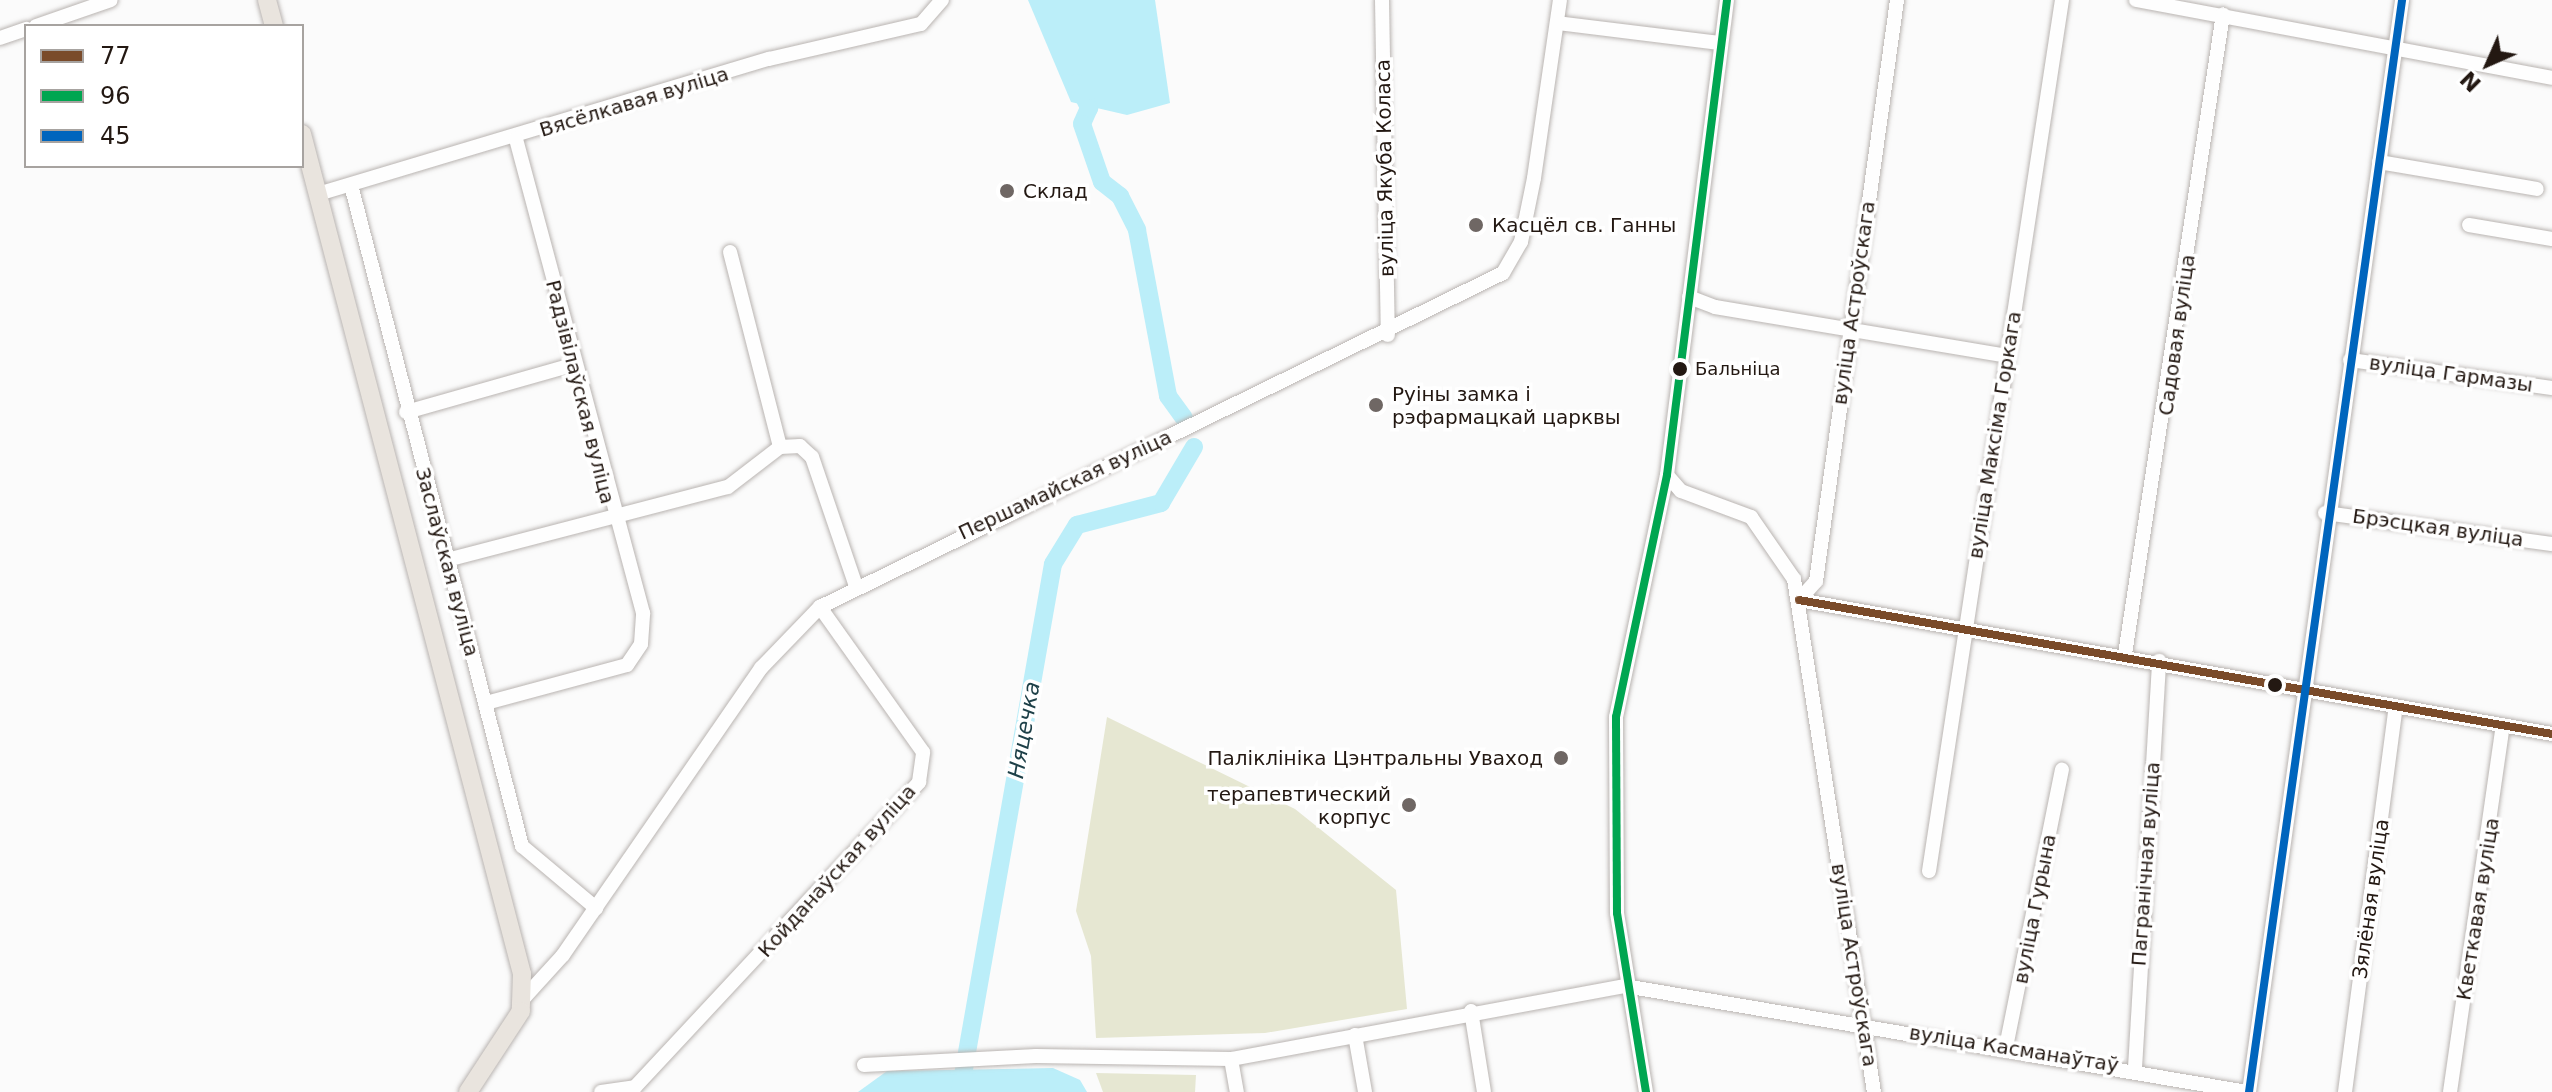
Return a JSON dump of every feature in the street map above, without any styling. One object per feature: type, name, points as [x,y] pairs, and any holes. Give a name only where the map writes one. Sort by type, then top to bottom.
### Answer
[{"type":"main road","points":[[267,0],[273,24]]},
{"type":"main road","points":[[304,142],[523,999],[468,1092]]},
{"type":"street","points":[[42,24],[111,0]]},
{"type":"street","name":"Вясёлкавая вуліца","points":[[318,194],[516,139],[769,59],[921,24],[942,0]]},
{"type":"street","name":"вуліца Якуба Коласа","points":[[1382,0],[1388,335]]},
{"type":"street","name":"Першамайская вуліца","points":[[523,999],[596,908],[761,668],[820,607],[855,583],[1388,335],[1477,290],[1513,257],[1546,119],[1560,0]]},
{"type":"street","points":[[1646,1092],[1625,986],[1612,846],[1616,717],[1667,475],[1727,0]]},
{"type":"street","name":"вуліца Астроўскага","points":[[1799,600],[1816,581],[1897,0]]},
{"type":"street","name":"вуліца Максіма Горкага","points":[[1929,871],[2062,0]]},
{"type":"street","points":[[2136,0],[2395,44],[2552,78]]},
{"type":"street","points":[[2248,1092],[2325,513],[2402,0]]},
{"type":"street","name":"Садовая вуліца","points":[[2125,654],[2223,14]]},
{"type":"street","points":[[1557,23],[1721,43]]},
{"type":"street","points":[[0,38],[24,30]]},
{"type":"street","name":"Радзівілаўская вуліца","points":[[486,703],[627,665],[641,644],[643,613],[612,517],[516,139]]},
{"type":"street","points":[[2379,162],[2537,189]]},
{"type":"street","name":"Заслаўская вуліца","points":[[351,185],[406,412],[522,846],[596,908]]},
{"type":"street","points":[[2469,225],[2552,239]]},
{"type":"street","points":[[730,252],[780,447]]},
{"type":"street","points":[[1689,297],[1850,332],[2007,356]]},
{"type":"street","name":"вуліца Гармазы","points":[[2350,360],[2552,388]]},
{"type":"street","points":[[406,412],[572,365]]},
{"type":"street","points":[[447,560],[728,487],[780,447],[806,448],[812,457],[855,583]]},
{"type":"street","name":"вуліца Астроўскага","points":[[1667,475],[1681,491],[1737,510],[1766,530],[1799,600],[1874,1092]]},
{"type":"street","name":"Брэсцкая вуліца","points":[[2325,513],[2552,544]]},
{"type":"street","points":[[1799,600],[2125,654],[2552,734]]},
{"type":"street","name":"Койданаўская вуліца","points":[[601,1092],[635,1087],[919,782],[923,752],[820,607]]},
{"type":"street","name":"Пагранічная вуліца","points":[[2135,1068],[2159,661]]},
{"type":"street","name":"Зялёная вуліца","points":[[2345,1092],[2396,706]]},
{"type":"street","name":"Кветкавая вуліца","points":[[2450,1092],[2503,726]]},
{"type":"street","name":"вуліца Гурына","points":[[2006,1047],[2062,770]]},
{"type":"street","name":"вуліца Касманаўтаў","points":[[864,1065],[975,1058],[1231,1059],[1471,1011],[1625,986],[2135,1068],[2248,1092]]},
{"type":"street","points":[[1471,1011],[1484,1092]]},
{"type":"street","points":[[1355,1035],[1365,1092]]},
{"type":"street","points":[[1231,1059],[1237,1092]]},
{"type":"green space","points":[[1107,717],[1295,809],[1396,890],[1407,1009],[1265,1033],[1096,1038],[1091,956],[1076,911]]},
{"type":"green space","points":[[1096,1073],[1196,1075],[1195,1092],[1103,1092]]},
{"type":"water","points":[[1028,0],[1155,0],[1170,103],[1127,115],[1071,102]]},
{"type":"water","points":[[1053,1068],[1080,1080],[1087,1092],[858,1092],[887,1071]]},
{"type":"waterway","name":"Няцечка","points":[[1077,83],[1089,108],[1082,124],[1102,182],[1120,196],[1137,230],[1168,396],[1184,418]]},
{"type":"waterway","name":"Няцечка","points":[[960,1092],[1053,564],[1077,525],[1161,503],[1194,447]]},
{"type":"transit line","name":"96","points":[[1646,1092],[1617,913],[1616,717],[1667,475],[1727,0]]},
{"type":"transit line","name":"45","points":[[2249,1092],[2402,0]]},
{"type":"transit line","name":"77","points":[[1799,600],[2552,734]]},
{"type":"place","name":"Склад","points":[[1007,191]]},
{"type":"place","name":"Касцёл св. Ганны","points":[[1476,225]]},
{"type":"place","name":"Бальніца","points":[[1680,369]]},
{"type":"place","name":"Руіны замка і рэфармацкай царквы","points":[[1376,405]]},
{"type":"place","name":"Паліклініка Цэнтральны Уваход","points":[[1561,758]]},
{"type":"place","name":"терапевтический корпус","points":[[1409,805]]}]
